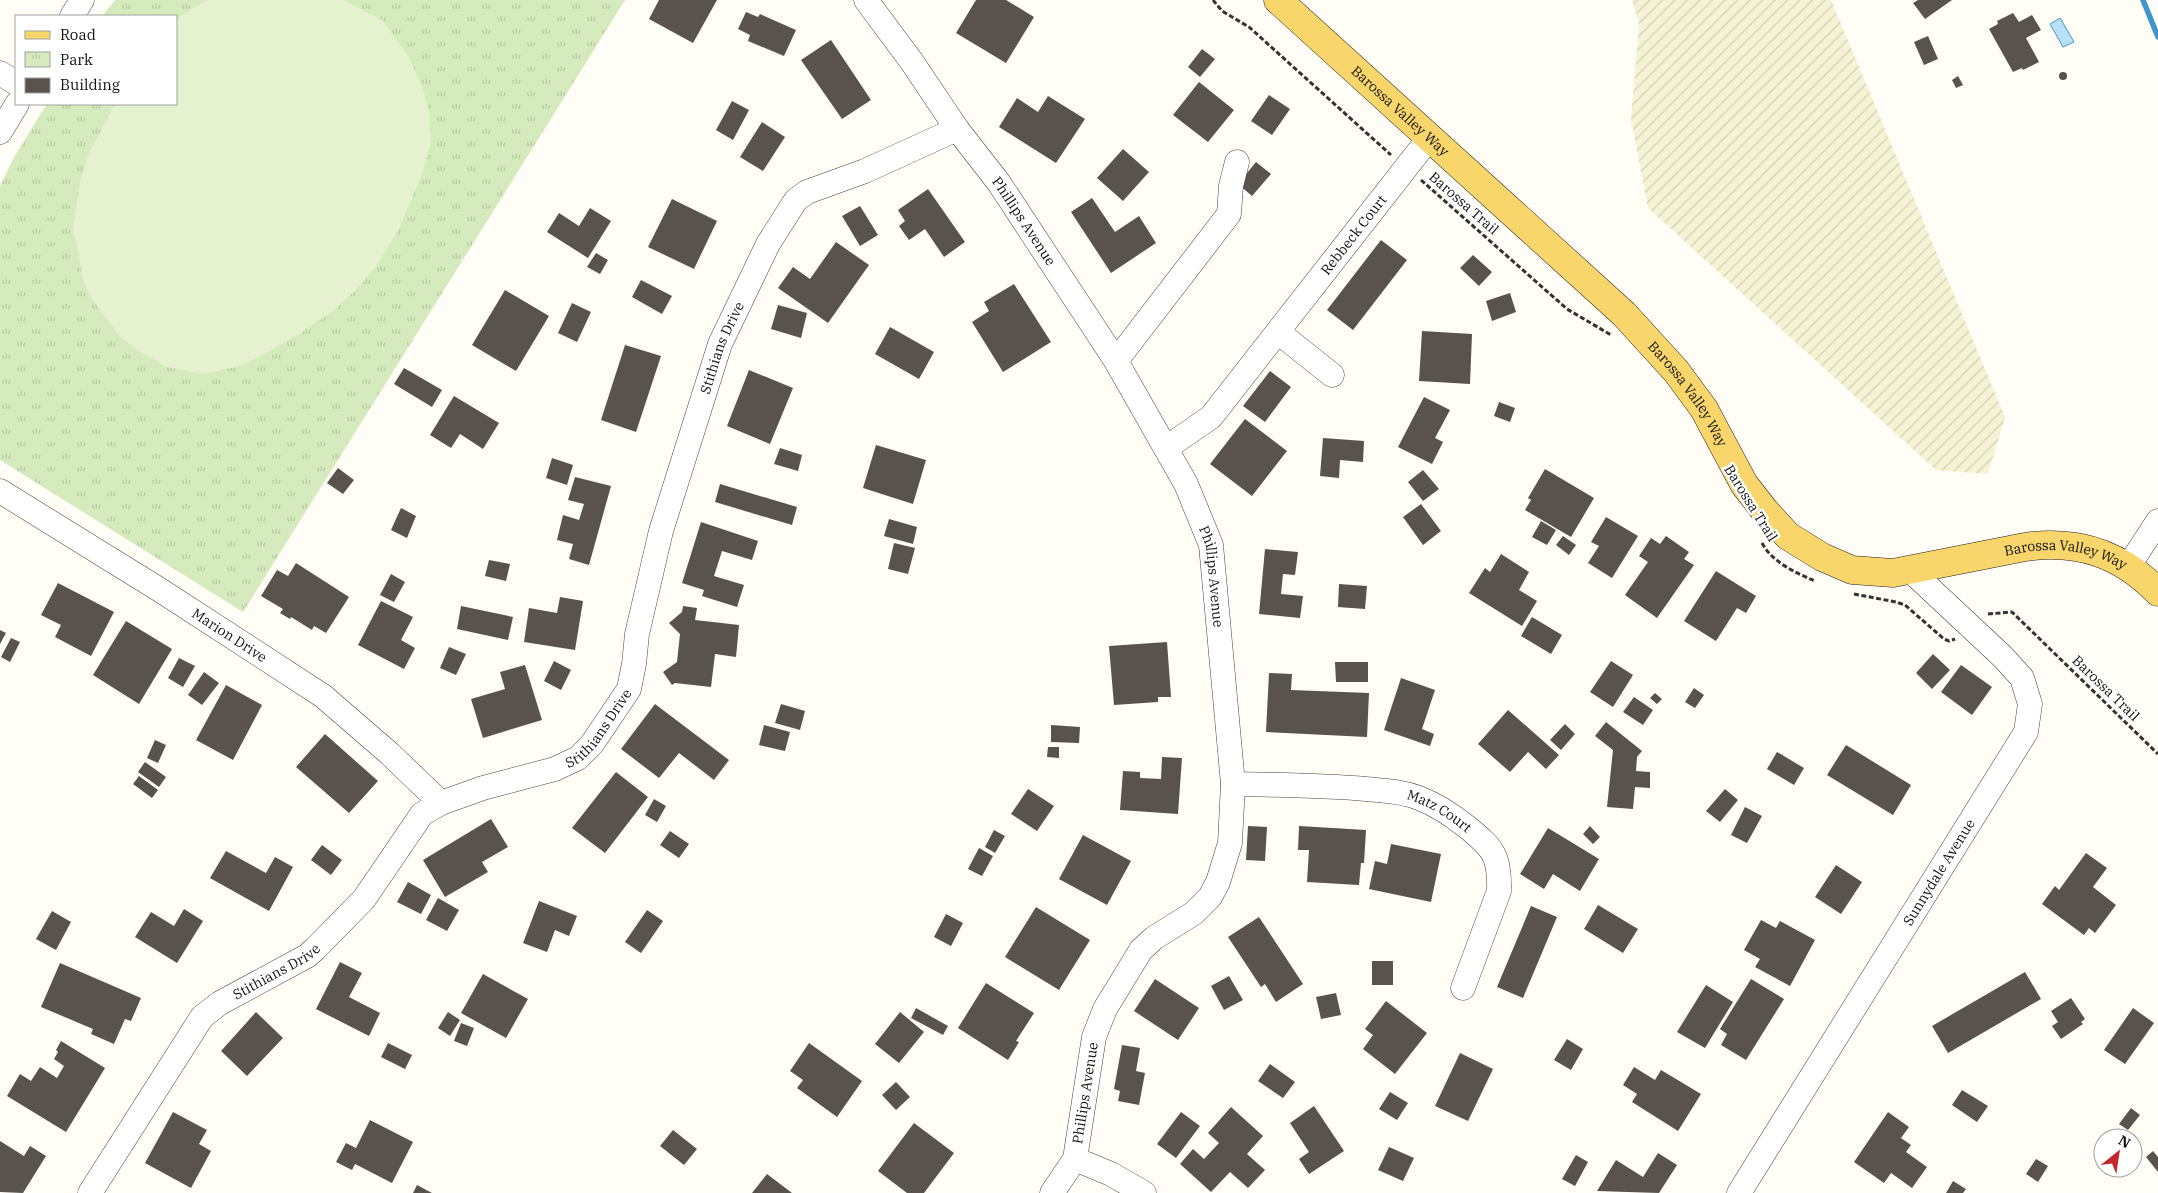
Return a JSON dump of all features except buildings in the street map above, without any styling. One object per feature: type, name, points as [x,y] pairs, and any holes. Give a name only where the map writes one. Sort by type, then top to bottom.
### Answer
[{"type":"main road","name":"Barossa Valley Way","points":[[1278,0],[1624,314],[1652,343],[1676,371],[1704,409],[1744,484],[1788,536],[1822,557],[1852,570],[1893,574],[2042,545],[2071,545],[2109,556],[2128,567],[2158,592]]},
{"type":"street","points":[[73,15],[82,0]]},
{"type":"street","name":"Phillips Avenue","points":[[866,0],[912,62],[957,129],[999,183],[1116,361],[1186,484],[1211,545],[1233,784],[1230,843],[1218,882],[1210,897],[1194,912],[1154,938],[1141,950],[1105,1009],[1094,1037],[1075,1159],[1052,1193]]},
{"type":"street","points":[[0,73],[15,82]]},
{"type":"street","points":[[0,132],[17,105]]},
{"type":"street","name":"Stithians Drive","points":[[90,1193],[202,1017],[220,1003],[307,956],[364,899],[422,814],[440,804],[483,788],[555,770],[578,758],[592,744],[629,689],[637,634],[662,531],[720,344],[768,244],[796,200],[807,192],[865,171],[957,129]]},
{"type":"street","name":"Rebbeck Court","points":[[1166,448],[1211,417],[1430,137]]},
{"type":"street","points":[[1116,361],[1229,214],[1231,186],[1237,162]]},
{"type":"street","points":[[1278,332],[1332,376]]},
{"type":"street","name":"Marion Drive","points":[[0,491],[160,590],[323,696],[390,754],[440,804]]},
{"type":"street","points":[[2128,567],[2158,521]]},
{"type":"street","name":"Sunnydale Avenue","points":[[1739,1193],[2026,732],[2030,704],[2022,678],[2012,666],[1910,570]]},
{"type":"street","name":"Matz Court","points":[[1233,784],[1333,786],[1394,792],[1417,797],[1434,804],[1476,834],[1497,858],[1500,874],[1499,891],[1463,988]]},
{"type":"street","points":[[1075,1159],[1111,1174],[1144,1193]]},
{"type":"path","name":"Barossa Trail","points":[[1213,0],[1222,11],[1249,28],[1567,309],[1614,337]]},
{"type":"path","name":"Barossa Trail","points":[[1759,538],[1766,551],[1784,565],[1822,583]]},
{"type":"path","name":"Barossa Trail","points":[[1849,593],[1905,605],[1937,634],[1949,641],[1987,614],[2012,612],[2158,754]]},
{"type":"shaded area","points":[[1632,0],[1831,0],[2005,417],[1988,474],[1936,470],[1648,208],[1631,119],[1639,24]]},
{"type":"green space","points":[[115,0],[625,0],[243,612],[0,460],[0,186],[14,157],[46,105],[178,105],[178,15],[103,15]]},
{"type":"green space","points":[[207,0],[343,0],[382,20],[408,56],[423,89],[429,111],[431,141],[423,171],[399,229],[375,268],[356,290],[333,311],[296,336],[244,365],[203,374],[167,367],[134,348],[118,334],[92,299],[83,281],[73,230],[80,182],[89,153],[114,105],[178,105],[178,18]]},
{"type":"water","points":[[2060,18],[2074,42],[2063,47],[2050,24]]},
{"type":"waterway","points":[[2143,0],[2158,37]]}]
